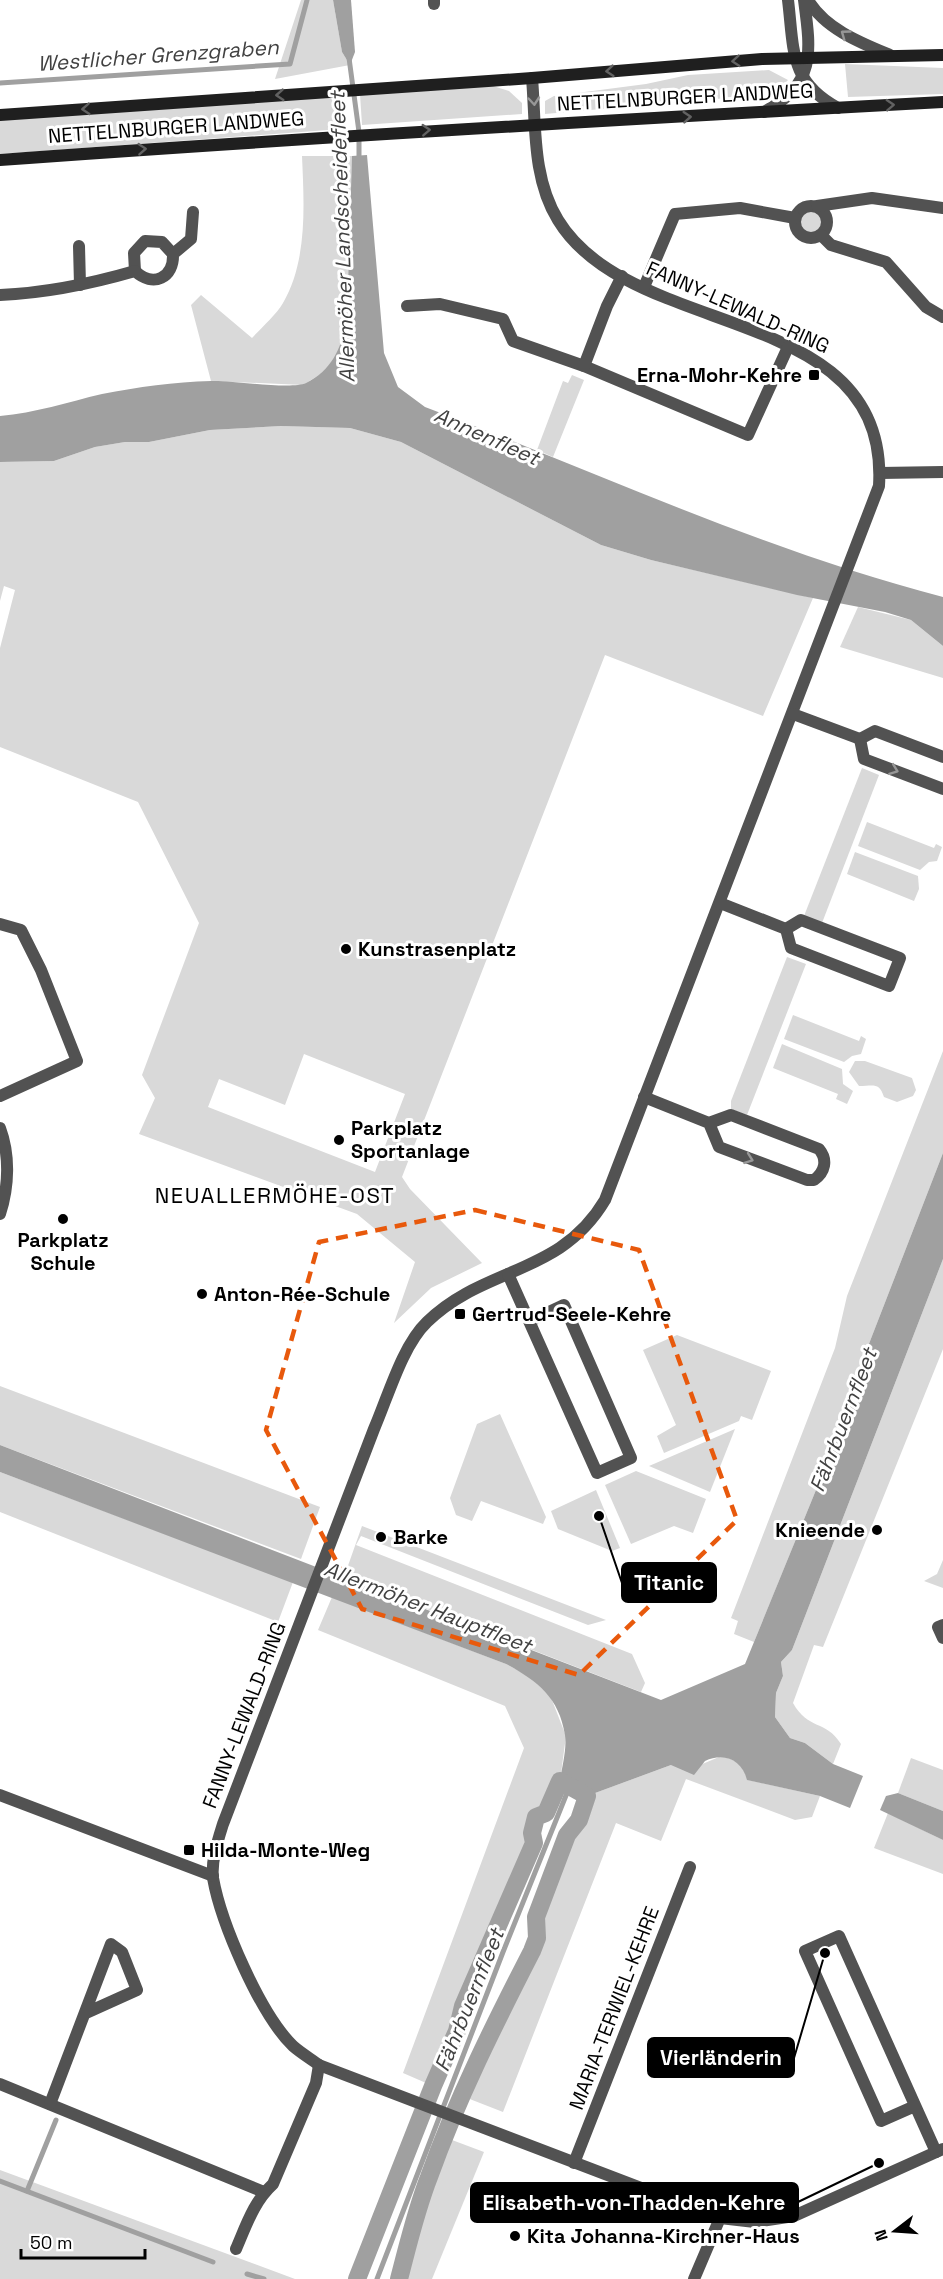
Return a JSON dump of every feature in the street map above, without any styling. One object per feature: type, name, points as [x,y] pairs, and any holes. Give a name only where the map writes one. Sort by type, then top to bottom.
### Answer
[{"type":"main road","name":"NETTELNBURGER LANDWEG","points":[[0,115],[532,78],[795,57],[943,55]]},
{"type":"main road","name":"NETTELNBURGER LANDWEG","points":[[0,160],[368,133],[943,102]]},
{"type":"street","points":[[788,0],[795,57]]},
{"type":"street","points":[[806,0],[818,13],[855,40],[890,55]]},
{"type":"street","points":[[762,112],[785,99],[802,79],[809,58],[806,0]]},
{"type":"street","name":"NETTELNBURGER LANDWEG","points":[[795,57],[802,79],[816,95],[838,108]]},
{"type":"street","name":"NETTELNBURGER LANDWEG","points":[[532,78],[536,125]]},
{"type":"street","name":"FANNY-LEWALD-RING","points":[[536,125],[540,179],[557,218],[586,255],[644,287],[819,361],[856,395],[872,429],[880,473],[879,486],[612,1183],[594,1219],[565,1246],[447,1305],[418,1332],[393,1383],[223,1824],[217,1845],[213,1876],[234,1942],[267,2012],[293,2046],[319,2065],[574,2163],[720,2218],[755,2222],[794,2216],[939,2150]]},
{"type":"street","points":[[821,235],[808,238],[799,234],[795,218],[801,208],[872,198],[943,208]]},
{"type":"street","points":[[817,206],[827,219],[821,235]]},
{"type":"street","points":[[644,287],[675,214],[740,208],[795,218]]},
{"type":"street","points":[[173,254],[191,239],[193,212]]},
{"type":"street","points":[[821,235],[831,245],[885,262],[926,307],[943,317]]},
{"type":"street","points":[[145,241],[162,242],[173,254],[173,264],[169,274],[161,280],[142,278],[135,271],[134,253],[145,241]]},
{"type":"street","points":[[79,246],[80,285]]},
{"type":"street","points":[[0,295],[35,293],[80,285],[135,271]]},
{"type":"street","points":[[584,366],[607,306],[622,276]]},
{"type":"street","points":[[407,306],[440,304],[503,319],[513,341],[584,366],[748,435],[788,346]]},
{"type":"street","points":[[880,473],[943,472]]},
{"type":"street","points":[[793,714],[860,739],[875,731],[943,758]]},
{"type":"street","points":[[860,739],[864,759],[943,789]]},
{"type":"street","points":[[720,903],[786,929]]},
{"type":"street","points":[[801,920],[900,958],[890,986],[791,948],[786,929],[801,920]]},
{"type":"street","points":[[0,924],[21,930],[41,970],[77,1061],[0,1096]]},
{"type":"street","points":[[644,1097],[709,1123],[731,1115],[819,1149],[825,1161],[823,1170],[814,1180],[807,1180],[719,1148],[709,1123]]},
{"type":"street","points":[[0,1128],[8,1156],[7,1180],[0,1214]]},
{"type":"street","points":[[508,1274],[597,1473],[631,1458],[564,1305],[530,1321]]},
{"type":"street","points":[[943,1625],[938,1627],[943,1638]]},
{"type":"street","points":[[0,1795],[213,1876]]},
{"type":"street","name":"MARIA-TERWIEL-KEHRE","points":[[574,2163],[690,1867]]},
{"type":"street","points":[[915,2106],[881,2121],[805,1951],[839,1936],[915,2106],[939,2150]]},
{"type":"street","points":[[50,2104],[111,1944],[122,1952],[137,1990],[86,2013]]},
{"type":"street","points":[[236,2249],[264,2192],[273,2184],[316,2083],[319,2065]]},
{"type":"street","points":[[0,2084],[264,2192]]},
{"type":"street","points":[[694,2279],[720,2218]]},
{"type":"highlighted area","points":[[475,1210],[639,1250],[737,1520],[579,1675],[362,1609],[266,1430],[319,1242]]},
{"type":"shaded area","points":[[301,0],[333,0],[342,52],[350,65],[275,79]]},
{"type":"shaded area","points":[[845,64],[943,68],[943,94],[848,97]]},
{"type":"shaded area","points":[[769,70],[788,80],[780,89],[761,95],[545,114],[545,101],[554,96],[646,84],[688,75]]},
{"type":"shaded area","points":[[493,86],[509,91],[522,103],[522,114],[362,125],[360,94]]},
{"type":"shaded area","points":[[338,93],[342,129],[0,154],[0,119]]},
{"type":"shaded area","points":[[302,156],[352,156],[350,292],[341,348],[327,370],[303,385],[211,381],[191,305],[201,295],[252,338],[283,303],[291,286],[301,250]]},
{"type":"shaded area","points":[[811,210],[819,213],[822,221],[819,229],[811,232],[803,229],[800,221],[803,213]]},
{"type":"shaded area","points":[[572,375],[584,380],[553,457],[537,450],[563,381],[568,383]]},
{"type":"shaded area","points":[[281,426],[350,428],[401,442],[601,545],[651,560],[813,598],[763,716],[605,655],[402,1177],[410,1189],[482,1263],[431,1288],[394,1323],[415,1262],[357,1214],[139,1134],[155,1098],[142,1075],[199,923],[138,802],[0,747],[0,648],[15,590],[4,586],[0,601],[0,462],[54,461],[95,447],[125,442],[149,442],[210,430]],"holes":[[[304,1054],[405,1094],[375,1172],[208,1107],[219,1079],[285,1105]]]},
{"type":"shaded area","points":[[858,607],[911,620],[943,646],[943,678],[840,647]]},
{"type":"shaded area","points":[[862,768],[879,775],[822,923],[804,916]]},
{"type":"shaded area","points":[[867,822],[934,848],[936,844],[942,847],[937,861],[929,862],[920,870],[858,846]]},
{"type":"shaded area","points":[[855,852],[918,876],[919,889],[914,901],[847,874]]},
{"type":"shaded area","points":[[787,957],[806,964],[747,1115],[731,1109],[731,1101]]},
{"type":"shaded area","points":[[793,1015],[859,1041],[861,1036],[866,1039],[861,1054],[852,1056],[844,1062],[784,1039]]},
{"type":"shaded area","points":[[782,1044],[842,1069],[843,1084],[853,1091],[847,1104],[836,1099],[838,1094],[773,1068]]},
{"type":"shaded area","points":[[943,1051],[943,1153],[846,1403],[838,1436],[754,1642],[734,1634],[738,1621],[731,1618],[835,1348],[847,1296]]},
{"type":"shaded area","points":[[855,1061],[865,1061],[912,1078],[916,1090],[913,1096],[897,1102],[884,1097],[878,1087],[859,1086],[849,1072]]},
{"type":"shaded area","points":[[943,1259],[943,1349],[823,1647],[814,1645],[793,1703],[799,1712],[811,1722],[829,1731],[841,1744],[833,1764],[805,1743],[790,1738],[775,1717],[776,1693],[783,1676],[781,1662],[792,1650]]},
{"type":"shaded area","points":[[677,1335],[771,1371],[752,1420],[741,1416],[739,1421],[664,1453],[657,1436],[676,1425],[643,1350]]},
{"type":"shaded area","points":[[0,1386],[320,1507],[301,1559],[0,1445]]},
{"type":"shaded area","points":[[500,1414],[546,1517],[543,1524],[481,1501],[472,1521],[456,1515],[450,1498],[477,1424]]},
{"type":"shaded area","points":[[735,1429],[710,1492],[649,1466]]},
{"type":"shaded area","points":[[636,1471],[706,1499],[693,1533],[674,1526],[631,1544],[605,1485]]},
{"type":"shaded area","points":[[0,1472],[293,1582],[278,1622],[0,1512]]},
{"type":"shaded area","points":[[596,1490],[620,1548],[612,1551],[558,1529],[551,1511]]},
{"type":"shaded area","points":[[362,1526],[606,1620],[588,1625],[361,1536],[356,1545],[632,1654],[645,1683],[641,1692],[344,1577]]},
{"type":"shaded area","points":[[943,1560],[943,1588],[924,1581],[937,1574]]},
{"type":"shaded area","points":[[332,1597],[506,1664],[530,1677],[550,1695],[566,1736],[560,1781],[546,1813],[536,1817],[532,1833],[534,1843],[463,2006],[457,2031],[433,2086],[403,2073],[524,1748],[505,1706],[318,1630]]},
{"type":"shaded area","points":[[719,1757],[729,1758],[737,1763],[748,1780],[820,1796],[812,1817],[795,1820],[686,1779],[661,1841],[616,1823],[503,2112],[462,2096],[483,2045],[532,1951],[537,1938],[536,1917],[567,1835],[579,1820],[587,1796],[671,1765],[700,1765]]},
{"type":"shaded area","points":[[911,1758],[943,1770],[943,1811],[898,1793]]},
{"type":"shaded area","points":[[888,1813],[943,1840],[943,1874],[874,1848]]},
{"type":"shaded area","points":[[444,2137],[484,2152],[432,2279],[399,2279],[427,2180]]},
{"type":"shaded area","points":[[0,2170],[295,2279],[0,2279]]},
{"type":"water","points":[[333,0],[351,0],[355,52],[350,65],[342,52]]},
{"type":"water","name":"Annenfleet","points":[[367,155],[384,353],[398,387],[425,407],[746,534],[811,557],[943,597],[943,646],[911,620],[885,612],[797,595],[651,560],[601,545],[401,442],[350,428],[281,426],[210,430],[149,442],[125,442],[95,447],[54,461],[0,462],[0,416],[39,410],[102,394],[143,387],[211,381],[288,386],[306,383],[315,378],[334,358],[347,322],[352,156]]},
{"type":"water","points":[[943,1153],[943,1259],[792,1650],[781,1662],[783,1676],[776,1693],[775,1717],[790,1738],[805,1743],[833,1764],[863,1776],[850,1808],[820,1796],[747,1780],[745,1773],[737,1763],[719,1757],[705,1761],[694,1775],[671,1765],[587,1796],[560,1781],[565,1752],[565,1735],[558,1710],[552,1700],[537,1684],[506,1664],[0,1472],[0,1445],[661,1700],[745,1664],[838,1436],[846,1403]]},
{"type":"water","points":[[898,1793],[943,1811],[943,1840],[880,1810],[886,1796]]},
{"type":"waterway","name":"Westlicher Grenzgraben","points":[[0,83],[290,64],[307,0]]},
{"type":"waterway","name":"Allermöher Landscheidefleet","points":[[349,58],[359,132],[359,162]]},
{"type":"waterway","points":[[357,2279],[457,2031],[463,2006],[534,1843],[532,1833],[536,1817],[546,1813],[560,1781],[587,1796],[579,1820],[567,1835],[536,1917],[537,1938],[532,1951],[477,2063],[440,2148],[420,2202],[399,2279]]},
{"type":"waterway","name":"Fährbuernfleet","points":[[377,2279],[571,1783]]},
{"type":"waterway","points":[[27,2191],[56,2120]]},
{"type":"waterway","points":[[0,2181],[213,2262]]},
{"type":"waterway","points":[[247,2274],[264,2279]]},
{"type":"place","name":"Erna-Mohr-Kehre","points":[[814,375]]},
{"type":"place","name":"Kunstrasenplatz","points":[[346,949]]},
{"type":"place","name":"Parkplatz Sportanlage","points":[[339,1140]]},
{"type":"place","name":"Parkplatz Schule","points":[[63,1219]]},
{"type":"place","name":"Anton-Rée-Schule","points":[[202,1294]]},
{"type":"place","name":"Gertrud-Seele-Kehre","points":[[460,1314]]},
{"type":"place","name":"Titanic","points":[[599,1516]]},
{"type":"place","name":"Knieende","points":[[877,1530]]},
{"type":"place","name":"Barke","points":[[381,1537]]},
{"type":"place","name":"Hilda-Monte-Weg","points":[[189,1850]]},
{"type":"place","name":"Vierländerin","points":[[825,1953]]},
{"type":"place","name":"Elisabeth-von-Thadden-Kehre","points":[[879,2163]]},
{"type":"place","name":"Kita Johanna-Kirchner-Haus","points":[[515,2236]]},
{"type":"district","name":"NEUALLERMÖHE-OST","points":[[275,1195]]},
{"type":"water label","name":"Allermöher Hauptfleet","points":[[428,1607]]}]
